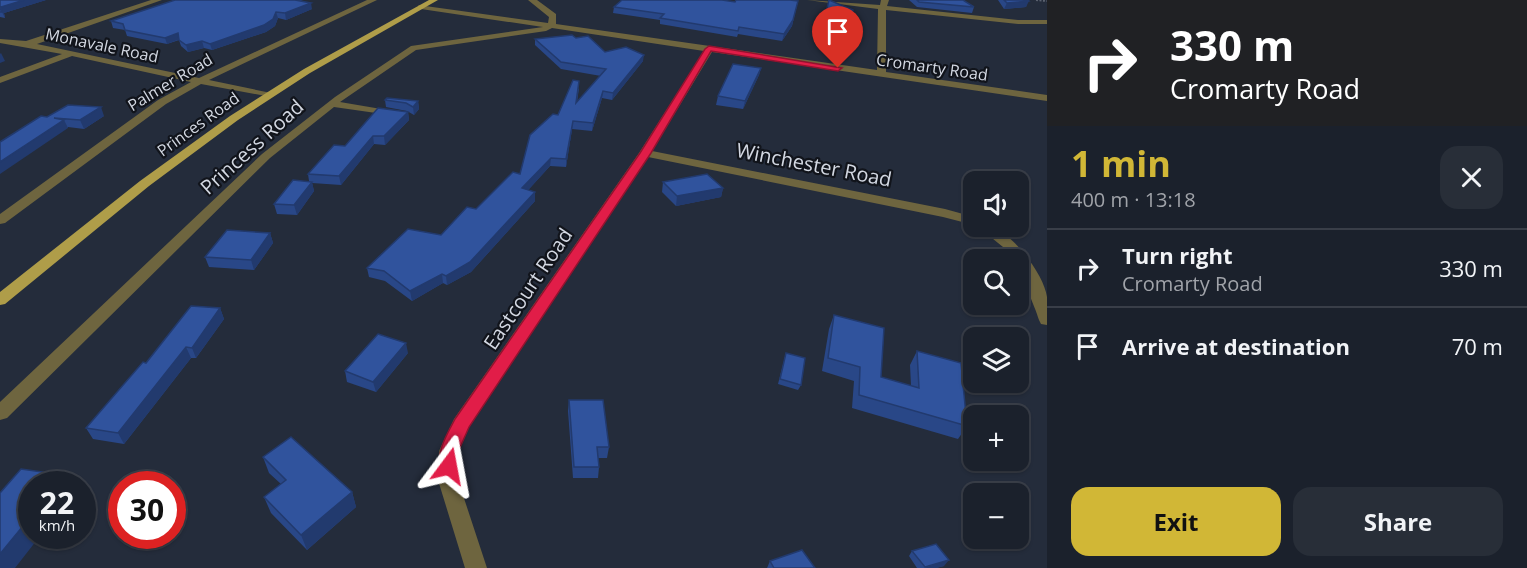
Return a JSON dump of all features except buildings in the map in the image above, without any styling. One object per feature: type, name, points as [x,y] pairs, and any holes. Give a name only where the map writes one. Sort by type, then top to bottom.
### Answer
[{"type":"main road","name":"Princes Road","points":[[0,300],[138,188],[268,95],[339,52],[434,0]]},
{"type":"street","points":[[27,44],[158,0]]},
{"type":"street","name":"Palmer Road","points":[[0,220],[162,102],[199,81],[373,0]]},
{"type":"street","points":[[532,0],[553,16],[552,25]]},
{"type":"street","points":[[811,0],[883,4],[1018,22],[1047,22]]},
{"type":"street","points":[[881,75],[883,4]]},
{"type":"street","name":"Cromarty Road","points":[[421,7],[1047,98]]},
{"type":"street","name":"Princess Road","points":[[0,412],[266,156],[331,104],[414,48],[538,31],[552,25]]},
{"type":"street","name":"Monavale Road","points":[[0,40],[268,95]]},
{"type":"street","name":"Eastcourt Road","points":[[476,568],[448,480],[449,452],[461,424],[645,153],[709,49]]},
{"type":"street","points":[[0,80],[71,53]]},
{"type":"street","points":[[331,104],[407,116]]},
{"type":"street","name":"Winchester Road","points":[[645,153],[963,218]]},
{"type":"street","points":[[1001,237],[1016,250],[1039,291],[1047,320]]},
{"type":"path","points":[[1036,0],[1047,1]]},
{"type":"route","points":[[449,466],[449,452],[461,424],[645,153],[709,49],[838,68]]}]
